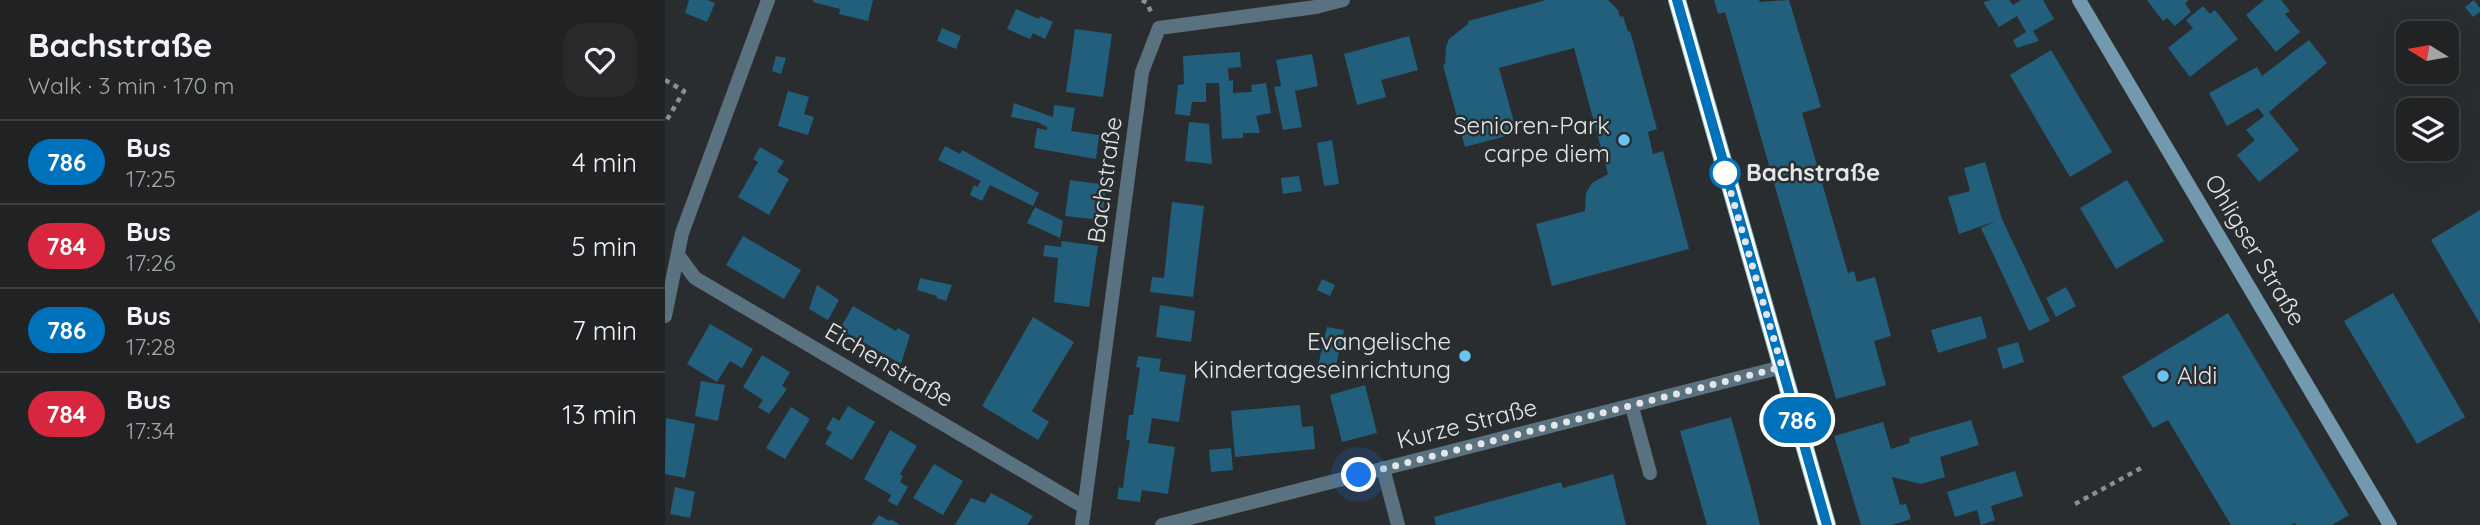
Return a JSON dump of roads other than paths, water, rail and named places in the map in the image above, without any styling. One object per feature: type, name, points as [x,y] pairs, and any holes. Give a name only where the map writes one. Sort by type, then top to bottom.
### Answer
[{"type":"main road","points":[[1677,0],[1827,525]]},
{"type":"main road","name":"Ohligser Straße","points":[[2079,0],[2390,525]]},
{"type":"street","points":[[665,316],[672,252],[682,233],[768,0]]},
{"type":"street","name":"Bachstraße","points":[[1082,525],[1142,72],[1159,28],[1316,7],[1343,0]]},
{"type":"street","name":"Eichenstraße","points":[[672,252],[695,278],[1084,507]]},
{"type":"street","name":"Kurze Straße","points":[[1162,525],[1782,367]]},
{"type":"street","points":[[1632,407],[1650,473]]},
{"type":"street","points":[[1383,468],[1398,525]]},
{"type":"place","name":"Senioren-Park carpe diem","points":[[1624,140]]},
{"type":"place","name":"Bachstraße","points":[[1725,173]]},
{"type":"place","name":"Evangelische Kindertageseinrichtung","points":[[1465,356]]},
{"type":"place","name":"Aldi","points":[[2163,376]]}]
